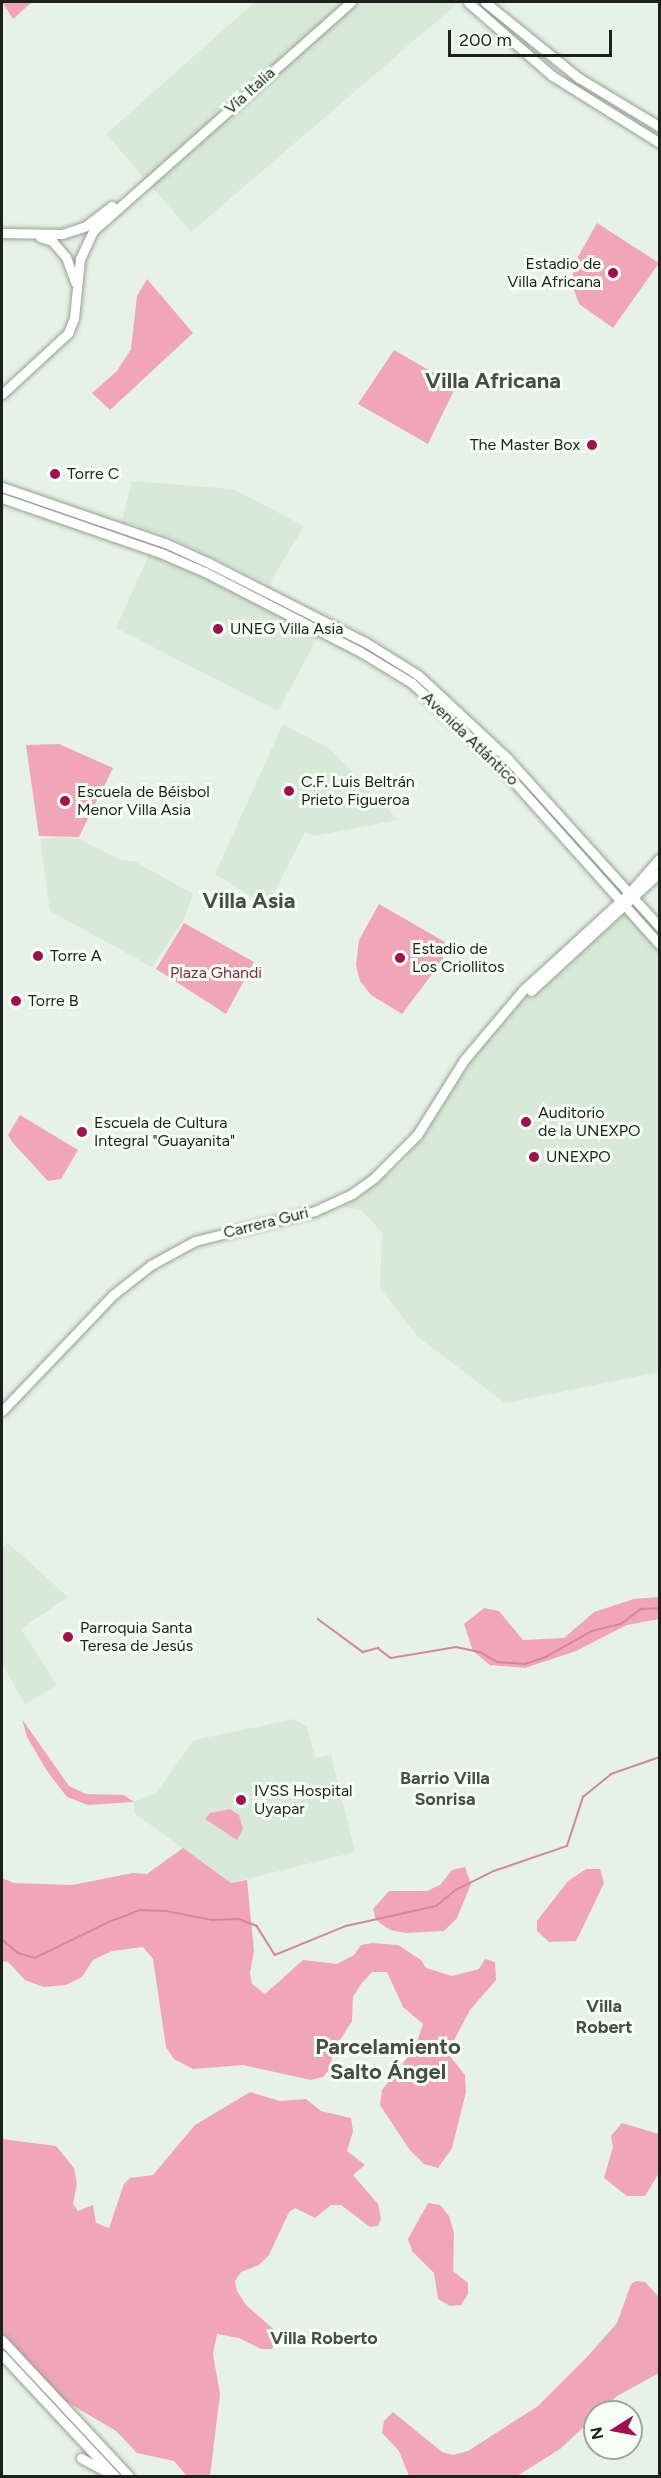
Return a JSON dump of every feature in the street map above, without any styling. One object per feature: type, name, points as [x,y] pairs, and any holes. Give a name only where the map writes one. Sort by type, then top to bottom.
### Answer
[{"type":"street","name":"Vía Italia","points":[[148,180],[351,2]]},
{"type":"street","points":[[468,2],[552,75],[660,143]]},
{"type":"street","points":[[485,2],[579,78],[660,127]]},
{"type":"street","points":[[2,233],[62,234],[84,227],[148,180]]},
{"type":"street","points":[[2,394],[68,333],[85,242],[148,180]]},
{"type":"street","points":[[34,235],[52,241],[66,257],[76,293]]},
{"type":"street","name":"Avenida Atlántico","points":[[2,487],[192,555],[364,642],[418,675],[508,759],[660,927]]},
{"type":"street","name":"Avenida Atlántico","points":[[2,498],[194,567],[359,651],[412,683],[500,766],[660,945]]},
{"type":"street","points":[[632,896],[660,858]]},
{"type":"street","points":[[632,896],[660,872]]},
{"type":"street","name":"Carrera Guri","points":[[2,1411],[114,1294],[151,1265],[195,1241],[315,1211],[352,1194],[375,1177],[417,1135],[464,1060],[506,1011],[632,896]]},
{"type":"street","points":[[2,2340],[129,2476]]},
{"type":"street","points":[[2,2355],[115,2476]]},
{"type":"street","points":[[81,2458],[115,2476]]},
{"type":"shaded area","points":[[255,2],[459,2],[191,232],[106,134]]},
{"type":"shaded area","points":[[132,481],[233,489],[304,526],[269,584],[163,534],[122,522]]},
{"type":"shaded area","name":"UNEG Villa Asia","points":[[152,548],[321,631],[278,711],[116,628]]},
{"type":"shaded area","points":[[283,724],[330,749],[398,820],[314,836],[305,832],[267,906],[215,874]]},
{"type":"shaded area","points":[[60,837],[79,839],[121,860],[134,861],[193,894],[183,921],[152,967],[50,911],[40,839]]},
{"type":"shaded area","name":"UNEXPO","points":[[626,913],[659,950],[659,1372],[505,1403],[418,1337],[380,1288],[382,1232],[361,1210],[344,1207],[404,1163],[498,1023]]},
{"type":"shaded area","points":[[8,1543],[68,1597],[21,1629],[57,1685],[25,1704],[2,1664],[2,1547]]},
{"type":"shaded area","name":"IVSS Hospital Uyapar","points":[[294,1719],[307,1727],[315,1758],[331,1755],[355,1852],[231,1883],[134,1813],[134,1802],[156,1793],[194,1740]]},
{"type":"green space","points":[[2,2],[32,2],[13,19]]},
{"type":"green space","name":"Estadio de Villa Africana","points":[[597,223],[659,263],[613,328],[579,304],[571,281],[578,257]]},
{"type":"green space","points":[[147,279],[193,333],[110,410],[92,393],[117,371],[131,349],[137,296]]},
{"type":"green space","points":[[394,350],[456,386],[428,444],[358,404]]},
{"type":"green space","name":"Escuela de Béisbol Menor Villa Asia","points":[[59,744],[113,768],[79,837],[39,836],[26,745]]},
{"type":"green space","name":"Estadio de Los Criollitos","points":[[379,904],[445,942],[447,948],[442,961],[402,1014],[371,995],[360,981],[356,965],[359,940]]},
{"type":"green space","name":"Plaza Ghandi","points":[[184,923],[254,962],[226,1014],[156,969]]},
{"type":"green space","points":[[20,1115],[78,1150],[61,1179],[48,1181],[12,1142],[8,1135]]},
{"type":"green space","points":[[659,1597],[659,1619],[627,1625],[576,1651],[525,1668],[490,1665],[473,1651],[464,1624],[484,1608],[499,1611],[523,1640],[564,1638],[594,1612],[634,1599]]},
{"type":"green space","points":[[22,1719],[69,1786],[86,1794],[124,1795],[134,1802],[88,1805],[67,1797],[47,1771],[27,1737]]},
{"type":"green space","points":[[230,1809],[239,1815],[243,1829],[237,1840],[205,1819],[210,1813]]},
{"type":"green space","points":[[183,1848],[231,1883],[247,1880],[254,1951],[250,1973],[252,1984],[265,1994],[303,1960],[337,1964],[354,1955],[361,1945],[372,1943],[398,1945],[421,1960],[426,1968],[452,1976],[479,1969],[485,1959],[495,1962],[496,1980],[470,2010],[453,2042],[449,2055],[465,2075],[466,2092],[452,2148],[438,2168],[424,2164],[409,2149],[380,2105],[382,2090],[415,2048],[423,2024],[403,2007],[387,1972],[372,1972],[361,1984],[353,1997],[352,2021],[334,2050],[329,2070],[323,2077],[311,2080],[243,2065],[193,2069],[174,2059],[166,2047],[153,1959],[143,1947],[112,1951],[93,1960],[82,1977],[66,1985],[43,1987],[25,1980],[8,1962],[2,1961],[2,1878],[14,1883],[72,1885],[133,1873],[147,1874]]},
{"type":"green space","points":[[465,1867],[471,1884],[457,1918],[444,1931],[406,1933],[390,1930],[376,1920],[373,1909],[389,1891],[427,1891],[440,1885],[452,1870]]},
{"type":"green space","points":[[586,1869],[600,1869],[604,1883],[576,1941],[549,1942],[537,1931],[537,1921],[568,1881]]},
{"type":"green space","points":[[250,2092],[280,2101],[306,2099],[321,2111],[351,2118],[353,2131],[347,2151],[365,2165],[353,2175],[378,2204],[381,2218],[378,2226],[370,2227],[341,2205],[331,2205],[315,2218],[295,2208],[289,2212],[269,2255],[259,2265],[241,2272],[235,2281],[237,2291],[246,2305],[278,2333],[278,2342],[271,2349],[261,2349],[239,2338],[217,2334],[213,2354],[220,2394],[210,2476],[187,2476],[174,2461],[137,2453],[116,2431],[50,2392],[2,2340],[2,2139],[56,2146],[74,2168],[77,2184],[73,2204],[78,2211],[93,2205],[96,2223],[109,2228],[124,2184],[130,2178],[153,2175],[195,2125]]},
{"type":"green space","points":[[622,2123],[659,2134],[659,2173],[645,2196],[627,2196],[604,2178],[613,2147],[611,2136]]},
{"type":"green space","points":[[428,2203],[440,2205],[449,2216],[454,2233],[453,2271],[468,2283],[468,2294],[461,2305],[450,2306],[438,2299],[434,2273],[412,2251],[408,2239]]},
{"type":"green space","points":[[636,2281],[645,2282],[659,2297],[659,2373],[613,2400],[583,2400],[583,2428],[560,2449],[517,2476],[409,2476],[399,2451],[382,2433],[384,2421],[393,2412],[442,2452],[453,2455],[468,2451],[538,2406],[587,2357],[617,2323],[631,2284]]},
{"type":"waterway","points":[[318,1619],[363,1652],[378,1648],[391,1658],[456,1647],[480,1652],[497,1662],[525,1664],[546,1657],[592,1631],[621,1624],[641,1609],[660,1608]]},
{"type":"waterway","points":[[2,1939],[18,1953],[35,1958],[109,1922],[141,1910],[166,1911],[212,1920],[239,1919],[257,1926],[275,1955],[346,1926],[436,1906],[456,1890],[494,1871],[567,1846],[583,1797],[611,1774],[660,1757]]},
{"type":"place","name":"Estadio de Villa Africana","points":[[613,273]]},
{"type":"place","name":"The Master Box","points":[[592,445]]},
{"type":"place","name":"Torre C","points":[[55,474]]},
{"type":"place","name":"UNEG Villa Asia","points":[[218,629]]},
{"type":"place","name":"C.F. Luis Beltrán Prieto Figueroa","points":[[289,791]]},
{"type":"place","name":"Escuela de Béisbol Menor Villa Asia","points":[[65,801]]},
{"type":"place","name":"Torre A","points":[[38,956]]},
{"type":"place","name":"Estadio de Los Criollitos","points":[[400,958]]},
{"type":"place","name":"Torre B","points":[[16,1001]]},
{"type":"place","name":"Auditorio de la UNEXPO","points":[[526,1122]]},
{"type":"place","name":"Escuela de Cultura Integral \"Guayanita\"","points":[[82,1132]]},
{"type":"place","name":"UNEXPO","points":[[534,1157]]},
{"type":"place","name":"Parroquia Santa Teresa de Jesús","points":[[68,1637]]},
{"type":"place","name":"IVSS Hospital Uyapar","points":[[241,1800]]},
{"type":"district","name":"Villa Africana","points":[[493,381]]},
{"type":"district","name":"Villa Asia","points":[[249,901]]},
{"type":"district","name":"Barrio Villa Sonrisa","points":[[445,1789]]},
{"type":"district","name":"Villa Robert","points":[[604,2017]]},
{"type":"district","name":"Parcelamiento Salto Ángel","points":[[388,2058]]},
{"type":"district","name":"Villa Roberto","points":[[324,2338]]}]
